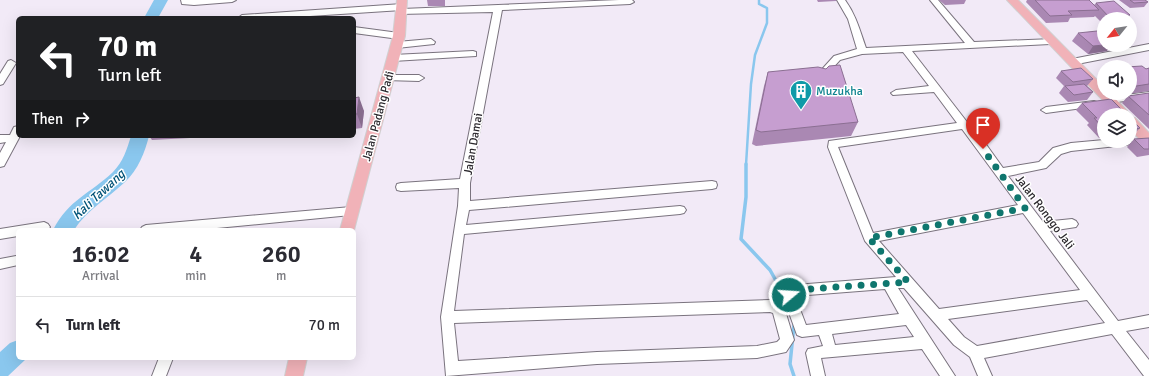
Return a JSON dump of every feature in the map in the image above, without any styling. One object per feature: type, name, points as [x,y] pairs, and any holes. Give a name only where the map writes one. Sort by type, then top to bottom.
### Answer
[{"type":"main road","points":[[1012,0],[1117,108]]},
{"type":"main road","name":"Jalan Padang Padi","points":[[347,228],[398,41],[402,6]]},
{"type":"main road","points":[[1137,129],[1148,140]]},
{"type":"main road","points":[[294,376],[298,360]]},
{"type":"street","points":[[185,0],[185,2],[194,3],[232,0]]},
{"type":"street","points":[[841,0],[853,18],[856,34],[862,51]]},
{"type":"street","points":[[934,0],[972,46]]},
{"type":"street","points":[[266,16],[402,6],[496,8],[630,2]]},
{"type":"street","name":"Jalan Damai","points":[[452,372],[446,317],[464,206],[465,183],[499,11],[496,8]]},
{"type":"street","points":[[356,30],[398,41],[430,42]]},
{"type":"street","points":[[818,79],[837,58],[862,51],[972,46],[1050,40]]},
{"type":"street","points":[[1072,62],[1149,47]]},
{"type":"street","name":"Jalan Ronggo Jali","points":[[906,49],[966,125],[1025,208],[1042,227],[1115,328],[1149,371]]},
{"type":"street","points":[[393,58],[473,54]]},
{"type":"street","points":[[0,65],[14,63]]},
{"type":"street","points":[[0,82],[14,63]]},
{"type":"street","points":[[388,78],[418,78]]},
{"type":"street","points":[[896,93],[937,88]]},
{"type":"street","points":[[1046,110],[1149,95]]},
{"type":"street","points":[[966,125],[833,144],[834,151],[869,238],[959,341],[975,353],[985,376]]},
{"type":"street","points":[[0,139],[16,134]]},
{"type":"street","points":[[0,163],[4,150],[16,134]]},
{"type":"street","points":[[1137,140],[1148,140]]},
{"type":"street","points":[[1000,172],[1042,165],[1057,150],[1097,144]]},
{"type":"street","points":[[401,187],[465,183]]},
{"type":"street","points":[[464,206],[712,185]]},
{"type":"street","points":[[869,238],[1025,208]]},
{"type":"street","points":[[459,230],[680,210]]},
{"type":"street","points":[[168,228],[351,211]]},
{"type":"street","points":[[1042,227],[1072,224]]},
{"type":"street","points":[[38,228],[44,227]]},
{"type":"street","points":[[0,234],[16,231]]},
{"type":"street","points":[[0,264],[16,261]]},
{"type":"street","points":[[908,282],[795,290],[789,292],[789,295],[802,330],[909,319]]},
{"type":"street","points":[[888,283],[909,319],[948,376]]},
{"type":"street","points":[[936,315],[1090,294]]},
{"type":"street","points":[[446,317],[770,306],[776,307],[779,311],[787,340],[781,348],[757,352],[597,358],[452,372]]},
{"type":"street","points":[[975,353],[1149,321]]},
{"type":"street","points":[[823,328],[831,351]]},
{"type":"street","points":[[818,376],[813,353],[926,342]]},
{"type":"street","points":[[158,376],[165,360]]},
{"type":"building","points":[[1035,0],[1089,0],[1099,10],[1068,11],[1072,15],[1050,16]]},
{"type":"building","points":[[1130,0],[1145,0],[1148,2],[1134,3]]},
{"type":"building","points":[[1114,1],[1127,12],[1104,12],[1096,3]]},
{"type":"building","points":[[1097,31],[1097,46],[1093,46],[1078,33]]},
{"type":"building","name":"Muzukha","points":[[840,65],[858,122],[761,132],[756,130],[768,72],[818,67],[826,69],[829,66]]},
{"type":"building","points":[[1137,66],[1142,66],[1146,69],[1149,68],[1149,84],[1137,86]]},
{"type":"building","points":[[1081,68],[1093,79],[1073,82],[1061,71]]},
{"type":"building","points":[[1084,84],[1093,92],[1074,95],[1065,86]]},
{"type":"building","points":[[1149,93],[1149,115],[1132,100],[1137,100],[1137,95]]},
{"type":"building","points":[[359,97],[357,114],[356,114],[356,98]]},
{"type":"building","points":[[1112,100],[1120,108],[1097,108],[1097,118],[1082,103]]},
{"type":"building","points":[[1149,138],[1149,149],[1144,149],[1137,142],[1137,139]]},
{"type":"waterway","name":"Kali Tawang","points":[[152,16],[161,0]]},
{"type":"waterway","points":[[746,165],[751,84],[755,55],[767,23],[767,8],[759,4],[759,0]]},
{"type":"waterway","name":"Kali Tawang","points":[[64,228],[75,212],[120,176],[135,154],[139,138]]},
{"type":"waterway","points":[[746,165],[746,197],[741,239],[770,270],[784,295]]},
{"type":"waterway","points":[[794,325],[790,364],[794,376]]},
{"type":"waterway","name":"Kali Tawang","points":[[0,368],[16,353]]},
{"type":"place","name":"Muzukha","points":[[801,110]]},
{"type":"route","points":[[789,295],[788,293],[791,290],[908,282],[869,238],[1025,208],[983,149]]}]
